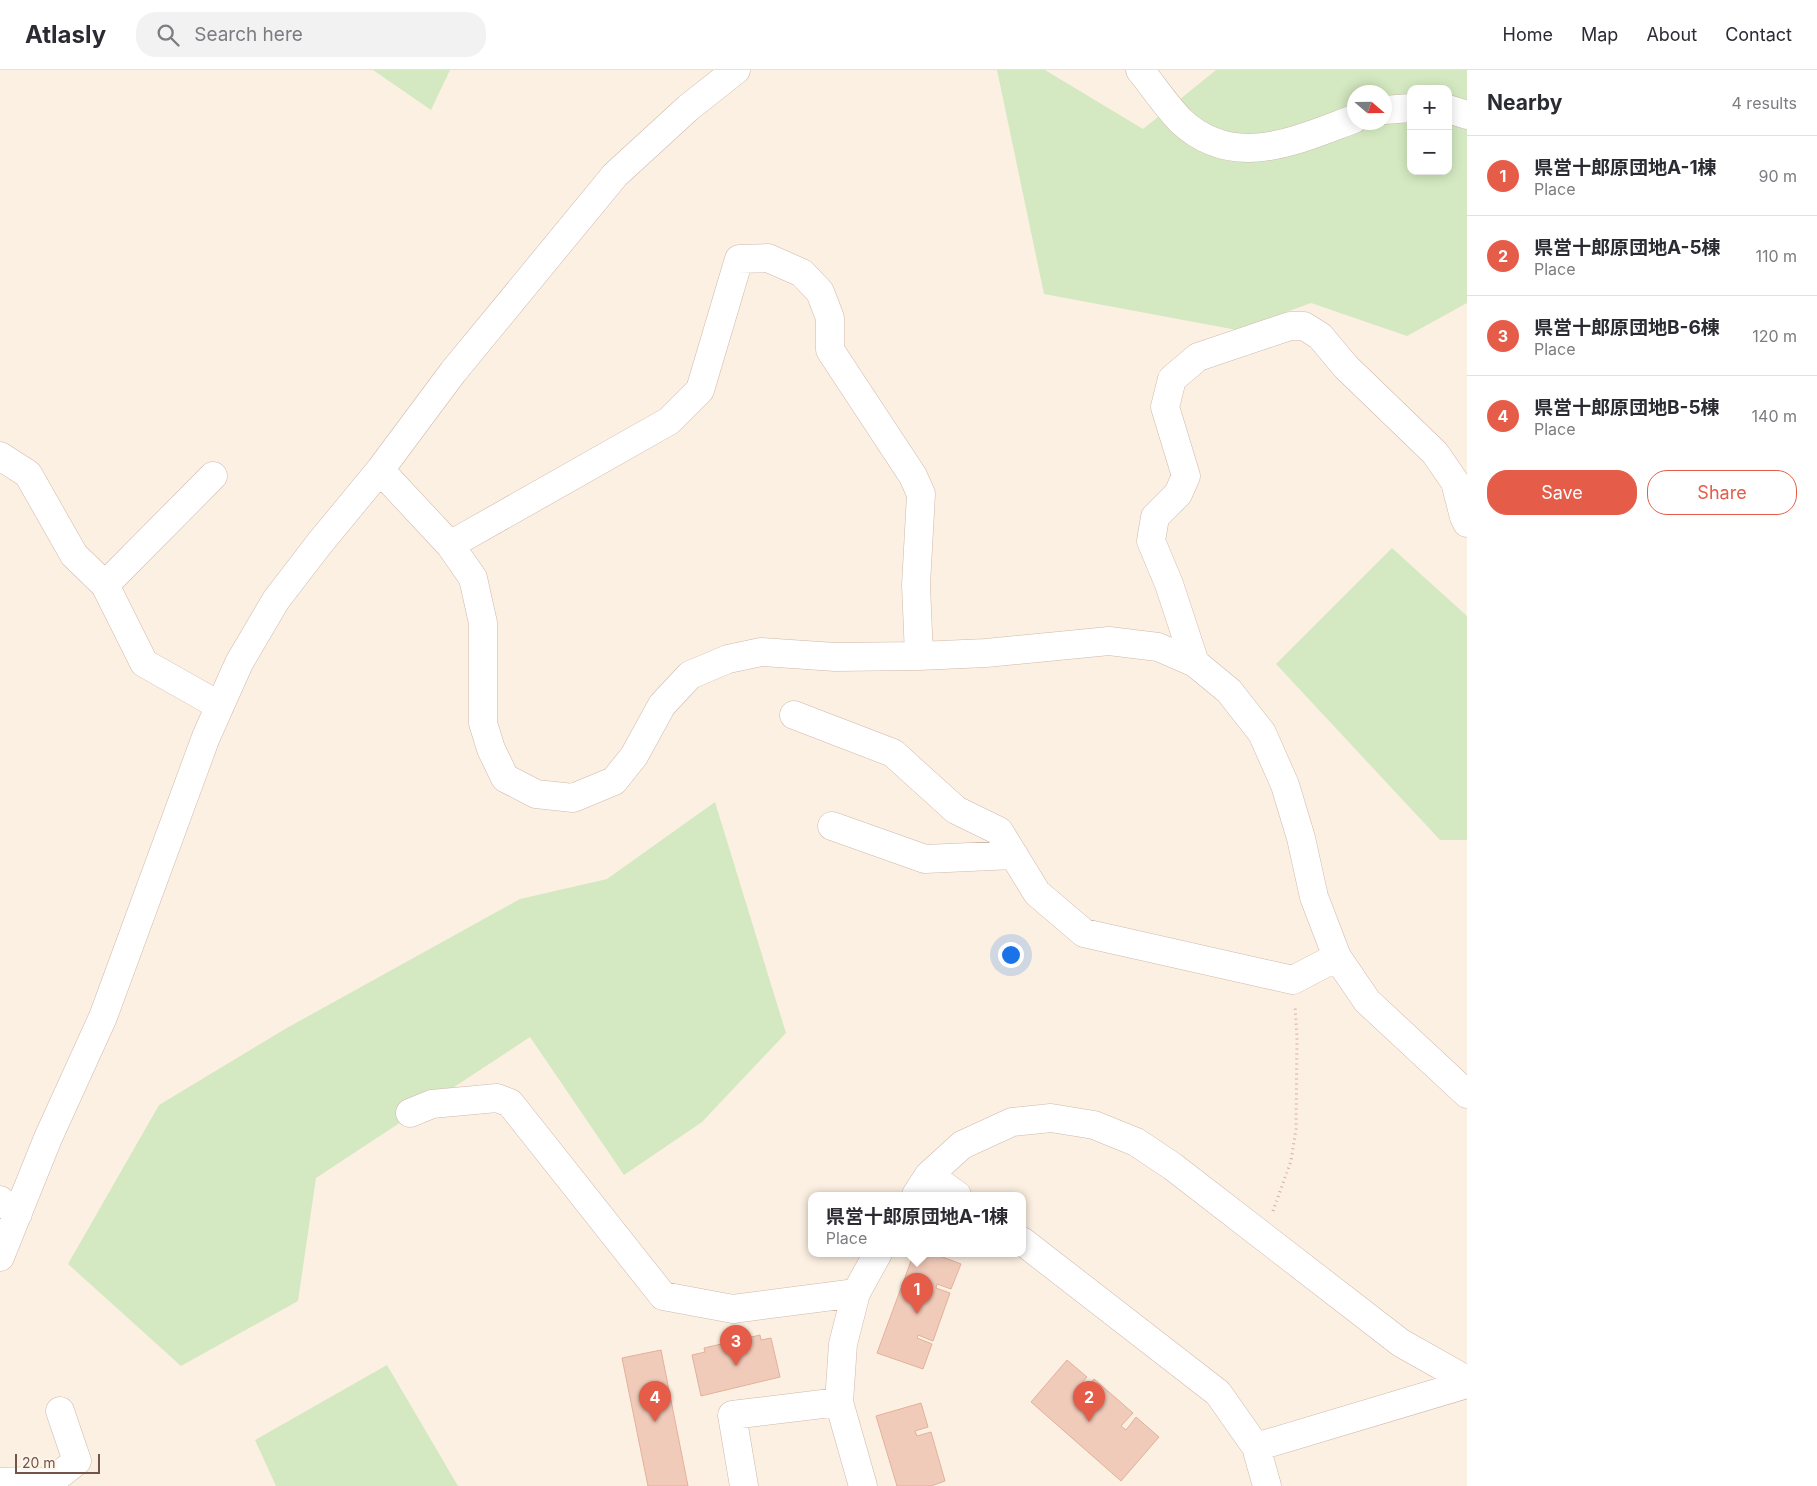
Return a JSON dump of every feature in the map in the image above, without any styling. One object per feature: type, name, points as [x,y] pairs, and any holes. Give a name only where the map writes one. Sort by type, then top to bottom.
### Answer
[{"type":"street","points":[[0,1257],[9,1207],[48,1138],[103,1017],[206,737],[239,663],[276,600],[380,470],[453,372],[615,175],[688,108],[736,70]]},
{"type":"street","points":[[1140,70],[1181,120],[1201,136],[1224,146],[1250,149],[1292,142],[1347,122]]},
{"type":"street","points":[[1392,109],[1407,108]]},
{"type":"street","points":[[1452,110],[1467,115]]},
{"type":"street","points":[[450,545],[669,421],[700,390],[739,259],[768,258],[802,273],[820,292],[830,318],[830,350],[913,476],[922,494],[916,585],[919,656]]},
{"type":"street","points":[[1194,663],[1169,584],[1151,541],[1154,517],[1178,494],[1186,476],[1165,407],[1172,379],[1198,356],[1290,326],[1304,326],[1320,336],[1346,367],[1435,454],[1455,482],[1467,523]]},
{"type":"street","points":[[0,456],[28,474],[74,555],[105,585],[144,663],[220,706]]},
{"type":"street","points":[[380,470],[450,545],[473,578],[483,623],[483,723],[491,749],[505,778],[536,794],[573,798],[614,780],[634,756],[662,705],[690,675],[728,659],[761,652],[835,657],[919,656],[986,653],[1109,641],[1158,647],[1194,663],[1229,691],[1262,733],[1285,785],[1301,838],[1314,897],[1337,957],[1367,1001],[1467,1094]]},
{"type":"street","points":[[105,585],[213,476]]},
{"type":"street","points":[[794,715],[894,753],[956,810],[999,831],[1036,893],[1084,933],[1293,980],[1337,957]]},
{"type":"street","points":[[832,826],[925,858],[1014,855]]},
{"type":"street","points":[[410,1113],[432,1104],[497,1098],[510,1103],[663,1296],[734,1309],[856,1293]]},
{"type":"street","points":[[946,1192],[922,1185],[962,1145],[1012,1122],[1051,1118],[1094,1125],[1136,1142],[1172,1166],[1401,1342],[1467,1382]]},
{"type":"street","points":[[1026,1244],[1218,1393],[1256,1447],[1267,1486]]},
{"type":"street","points":[[863,1486],[839,1402],[843,1344],[856,1293],[876,1257]]},
{"type":"street","points":[[1256,1447],[1467,1382]]},
{"type":"street","points":[[744,1486],[732,1415],[839,1402]]},
{"type":"street","points":[[17,1483],[50,1482],[77,1461],[60,1411]]},
{"type":"path","points":[[1278,1196],[1291,1161],[1296,1129],[1297,1038]]},
{"type":"green space","points":[[373,70],[450,70],[431,110]]},
{"type":"green space","points":[[997,70],[1045,70],[1143,129],[1216,70],[1467,70],[1467,303],[1407,336],[1311,303],[1237,330],[1044,294]]},
{"type":"green space","points":[[1392,548],[1467,616],[1467,840],[1440,840],[1276,664]]},
{"type":"green space","points":[[715,802],[786,1033],[702,1122],[624,1175],[530,1037],[316,1178],[298,1301],[181,1366],[68,1264],[159,1105],[285,1029],[520,899],[607,879]]},
{"type":"green space","points":[[387,1365],[458,1486],[276,1486],[255,1440]]},
{"type":"building","points":[[913,1257],[943,1257],[961,1264],[951,1289],[937,1284],[936,1288],[950,1293],[933,1341],[918,1335],[917,1338],[932,1344],[923,1369],[877,1353]]},
{"type":"building","points":[[760,1335],[761,1340],[771,1338],[780,1377],[701,1396],[692,1355],[705,1352],[704,1348]]},
{"type":"building","points":[[661,1350],[688,1486],[648,1486],[622,1358]]},
{"type":"building","points":[[1067,1360],[1087,1377],[1075,1391],[1080,1395],[1094,1379],[1133,1413],[1121,1426],[1126,1430],[1136,1417],[1159,1437],[1121,1481],[1031,1402]]},
{"type":"building","points":[[921,1403],[928,1427],[915,1431],[917,1436],[931,1432],[945,1481],[931,1486],[897,1486],[876,1416]]},
{"type":"place","name":"県営十郎原団地A-1棟","points":[[917,1314]]},
{"type":"place","name":"県営十郎原団地B-6棟","points":[[736,1366]]},
{"type":"place","name":"県営十郎原団地B-5棟","points":[[655,1422]]},
{"type":"place","name":"県営十郎原団地A-5棟","points":[[1089,1422]]}]
